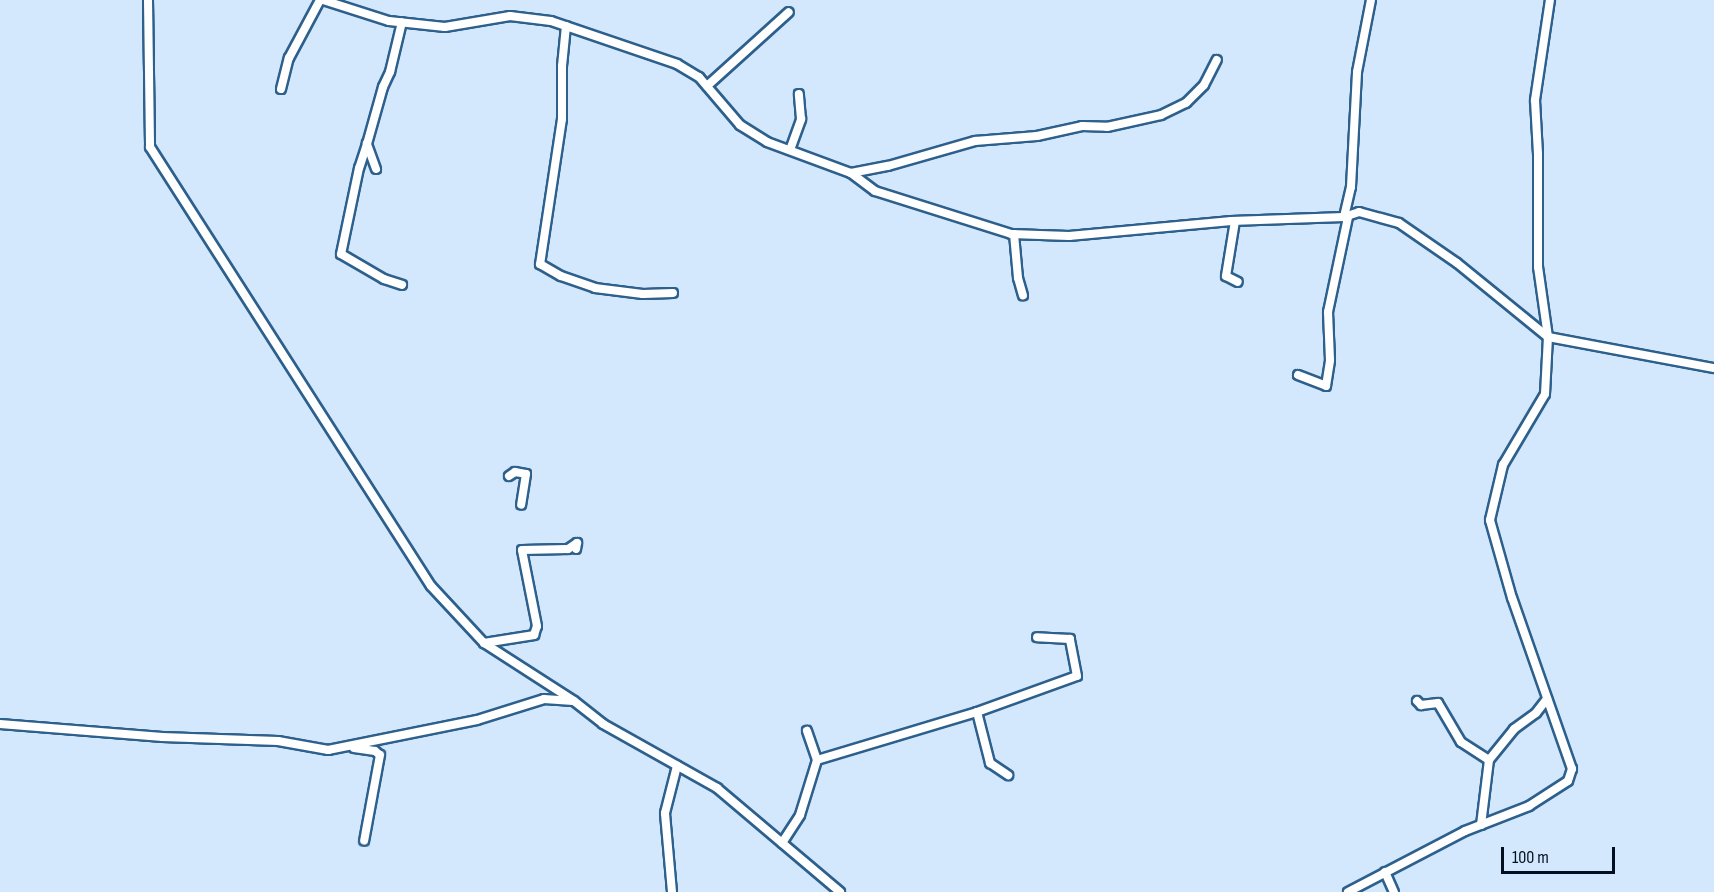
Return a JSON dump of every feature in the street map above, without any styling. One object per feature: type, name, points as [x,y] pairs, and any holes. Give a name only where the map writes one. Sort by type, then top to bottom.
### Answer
[{"type":"street","points":[[148,0],[150,147],[431,586],[484,643],[574,701],[603,724],[717,788],[840,892]]},
{"type":"street","points":[[281,89],[289,58],[322,0],[389,21],[445,27],[510,16],[551,21],[677,64],[699,77],[740,125],[767,142],[851,173],[875,191],[1014,234],[1069,236],[1235,221],[1346,217],[1359,212],[1399,224],[1457,263],[1548,337],[1714,368]]},
{"type":"street","points":[[1298,375],[1326,386],[1330,360],[1328,312],[1351,187],[1357,72],[1371,0]]},
{"type":"street","points":[[1348,892],[1480,825],[1529,806],[1568,781],[1572,769],[1512,598],[1490,520],[1503,465],[1545,394],[1548,337],[1538,267],[1538,154],[1535,100],[1550,0]]},
{"type":"street","points":[[707,87],[789,12]]},
{"type":"street","points":[[402,22],[390,72],[383,87],[367,144],[341,254],[384,279],[402,285]]},
{"type":"street","points":[[566,26],[562,66],[562,118],[540,264],[561,276],[595,288],[643,294],[673,292]]},
{"type":"street","points":[[851,173],[888,166],[975,141],[1037,136],[1082,126],[1107,127],[1161,115],[1186,103],[1198,91],[1217,60]]},
{"type":"street","points":[[790,150],[801,119],[799,94]]},
{"type":"street","points":[[367,144],[376,169]]},
{"type":"street","points":[[1235,221],[1226,276],[1238,282]]},
{"type":"street","points":[[1014,234],[1018,278],[1023,295]]},
{"type":"street","points":[[509,476],[515,472],[526,474],[521,505]]},
{"type":"street","points":[[484,643],[534,635],[537,626],[522,550],[568,549],[577,543],[576,549]]},
{"type":"street","points":[[817,760],[977,712],[1077,676],[1070,639],[1037,638]]},
{"type":"street","points":[[328,750],[477,720],[544,699],[574,701]]},
{"type":"street","points":[[1480,825],[1489,760],[1514,729],[1536,713],[1547,699]]},
{"type":"street","points":[[1417,701],[1420,705],[1438,704],[1461,742],[1489,760]]},
{"type":"street","points":[[977,712],[990,763],[1008,775]]},
{"type":"street","points":[[0,724],[162,737],[278,741],[328,750],[362,748],[375,751],[380,756],[364,841]]},
{"type":"street","points":[[782,843],[800,815],[817,760],[807,731]]},
{"type":"street","points":[[672,892],[664,813],[677,766]]},
{"type":"street","points":[[1385,873],[1394,892]]}]
